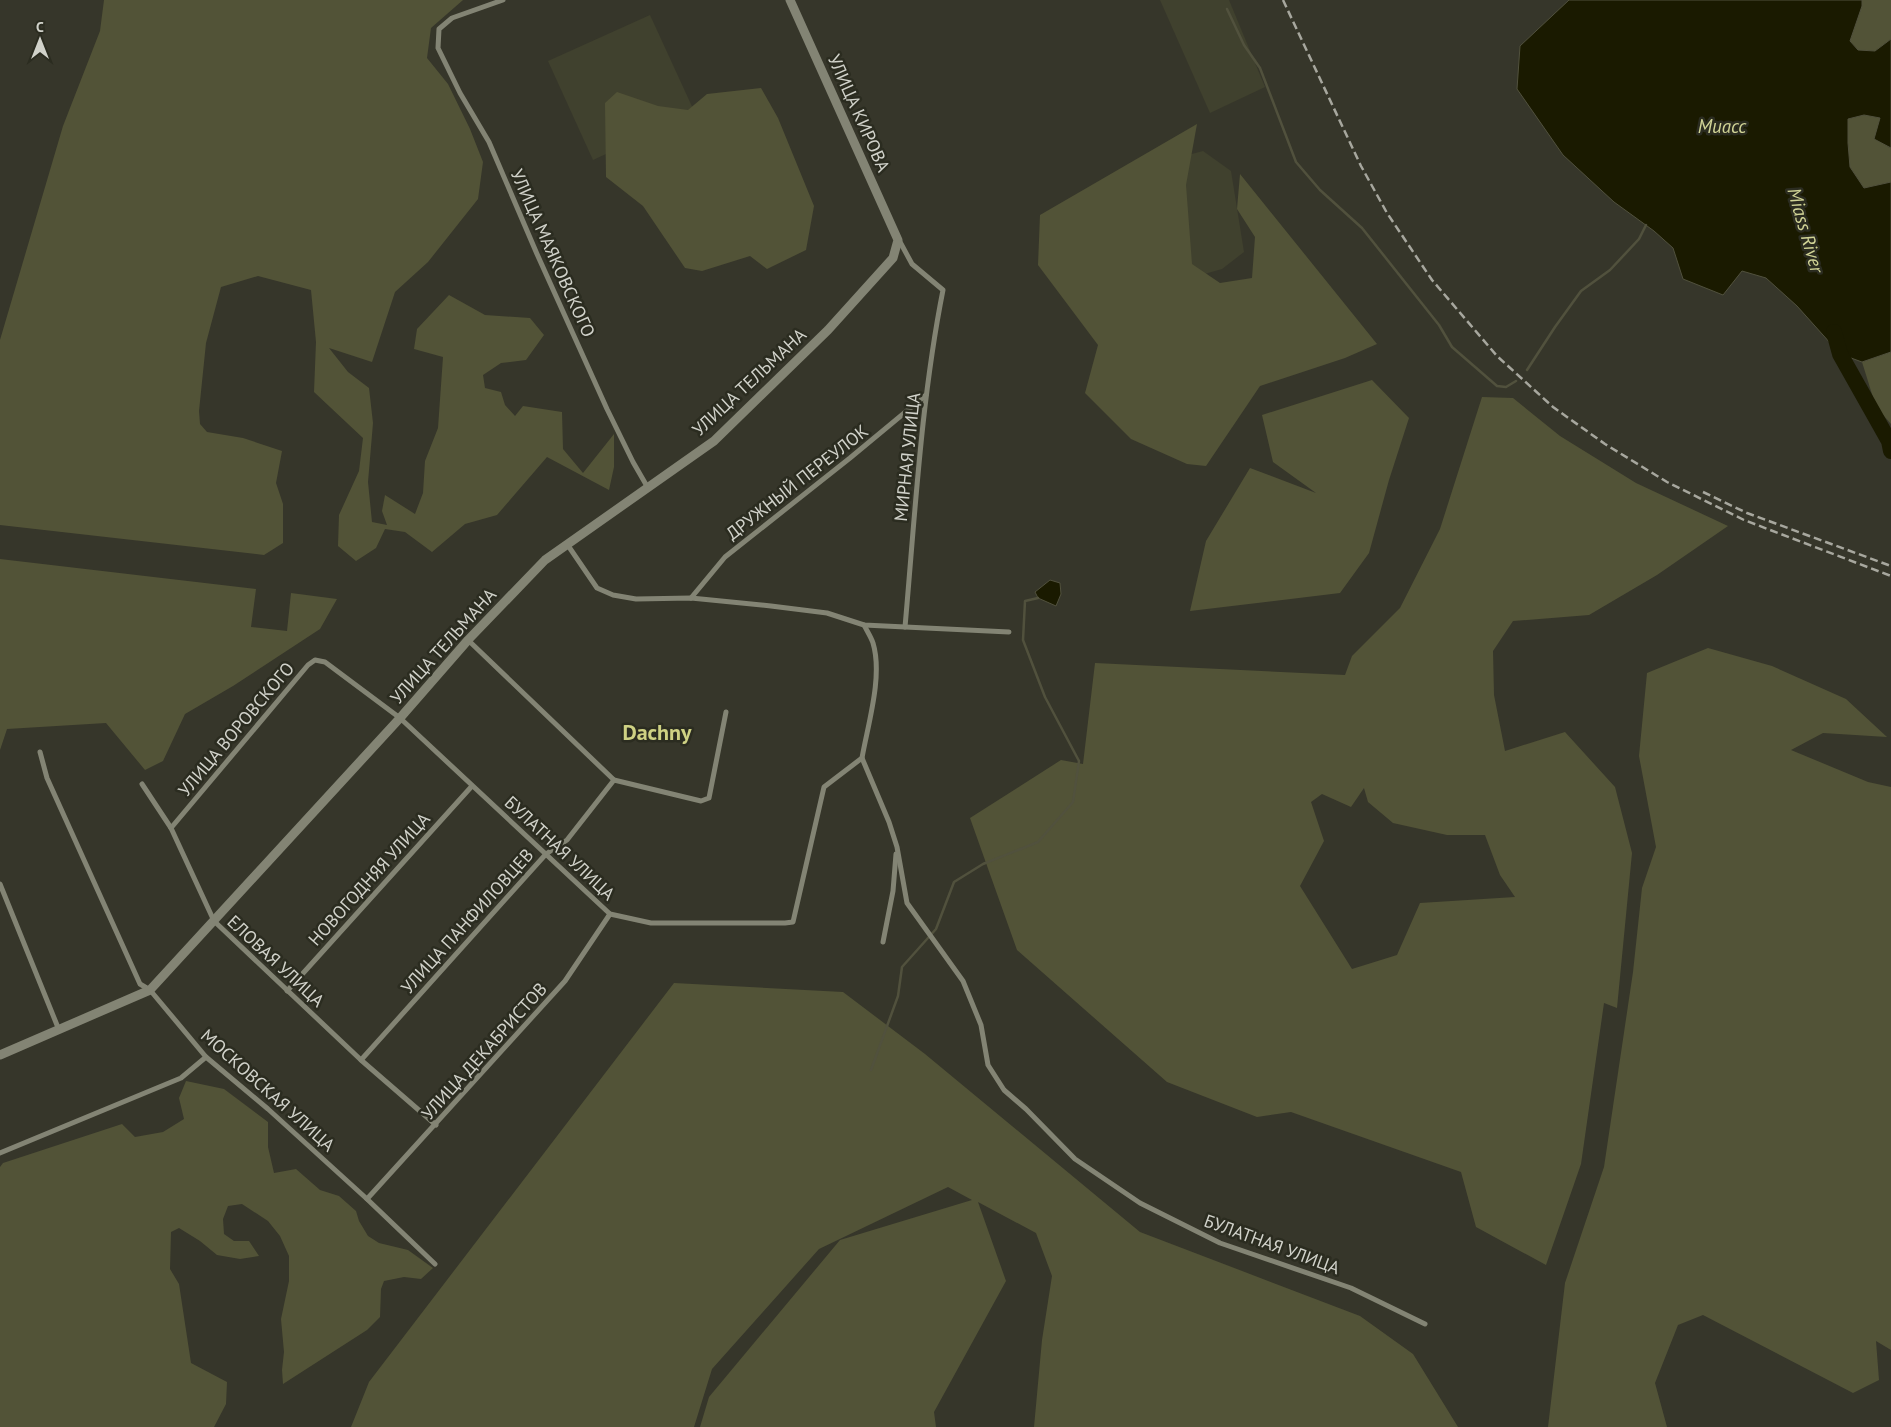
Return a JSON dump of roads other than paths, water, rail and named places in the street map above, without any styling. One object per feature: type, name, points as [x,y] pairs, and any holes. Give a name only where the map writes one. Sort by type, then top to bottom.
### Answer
[{"type":"street","name":"УЛИЦА МАЯКОВСКОГО","points":[[503,0],[452,18],[439,29],[438,48],[460,93],[489,142],[607,409],[648,488]]},
{"type":"street","name":"УЛИЦА КИРОВА","points":[[790,0],[898,240]]},
{"type":"street","name":"МИРНАЯ УЛИЦА","points":[[898,240],[912,264],[943,290],[936,322],[927,395],[905,627]]},
{"type":"street","name":"УЛИЦА ТЕЛЬМАНА","points":[[0,1055],[150,990],[400,718],[468,640],[545,560],[714,441],[828,330],[893,258],[898,240]]},
{"type":"street","name":"ДРУЖНЫЙ ПЕРЕУЛОК","points":[[691,598],[725,557],[927,395]]},
{"type":"street","points":[[567,544],[597,588],[613,595],[636,598],[691,598],[827,614],[864,625],[1009,632]]},
{"type":"street","points":[[862,758],[876,666],[873,643],[864,625]]},
{"type":"street","points":[[468,640],[614,780],[701,801],[708,798],[726,712]]},
{"type":"street","name":"УЛИЦА ВОРОВСКОГО","points":[[171,828],[308,665],[315,660],[325,662],[400,718]]},
{"type":"street","name":"БУЛАТНАЯ УЛИЦА","points":[[400,718],[610,914],[651,923],[793,922],[824,787],[862,758],[889,822],[897,847],[907,903],[963,981],[981,1025],[988,1065],[1004,1090],[1026,1108],[1076,1159],[1140,1203],[1220,1243],[1351,1288],[1425,1324]]},
{"type":"street","name":"МОСКОВСКАЯ УЛИЦА","points":[[40,752],[47,778],[140,984],[150,990],[206,1058],[268,1109],[435,1264]]},
{"type":"street","name":"УЛИЦА ПАНФИЛОВЦЕВ","points":[[361,1060],[546,854],[567,840],[614,780]]},
{"type":"street","name":"ЕЛОВАЯ УЛИЦА","points":[[142,784],[171,828],[214,921],[361,1060],[436,1125]]},
{"type":"street","name":"НОВОГОДНЯЯ УЛИЦА","points":[[287,991],[472,786]]},
{"type":"street","points":[[884,942],[893,891],[897,847]]},
{"type":"street","points":[[0,884],[59,1030]]},
{"type":"street","name":"УЛИЦА ДЕКАБРИСТОВ","points":[[367,1199],[565,981],[610,914]]},
{"type":"street","points":[[0,1153],[181,1078],[206,1058]]},
{"type":"water","name":"Миасс","points":[[1569,0],[1862,0],[1862,6],[1850,41],[1858,50],[1875,51],[1891,39],[1891,148],[1874,139],[1880,118],[1864,115],[1848,119],[1848,143],[1850,167],[1864,188],[1891,182],[1891,352],[1862,362],[1840,354],[1797,306],[1766,278],[1742,271],[1723,295],[1683,279],[1673,248],[1654,231],[1614,202],[1563,155],[1517,89],[1520,46]]},
{"type":"water","points":[[1050,580],[1060,583],[1061,594],[1056,606],[1038,598],[1035,592]]},
{"type":"waterway","points":[[1227,9],[1244,45],[1260,68],[1296,162],[1320,190],[1362,228],[1439,325],[1452,347],[1497,386],[1506,387],[1516,381]]},
{"type":"waterway","points":[[1527,370],[1581,291],[1610,270],[1639,239],[1646,225]]},
{"type":"waterway","name":"Miass River","points":[[1834,332],[1840,354],[1889,441],[1891,451]]},
{"type":"waterway","points":[[871,1070],[898,996],[902,967],[936,929],[954,882],[983,864],[1038,842],[1073,802],[1079,761],[1045,697],[1023,640],[1025,601],[1038,598]]},
{"type":"railway","points":[[1283,0],[1361,166],[1387,213],[1432,280],[1497,356],[1553,407],[1605,444],[1667,482],[1744,520],[1891,576]]},
{"type":"railway","points":[[1703,492],[1747,513],[1891,566]]},
{"type":"district","name":"Dachny","points":[[657,732]]}]
